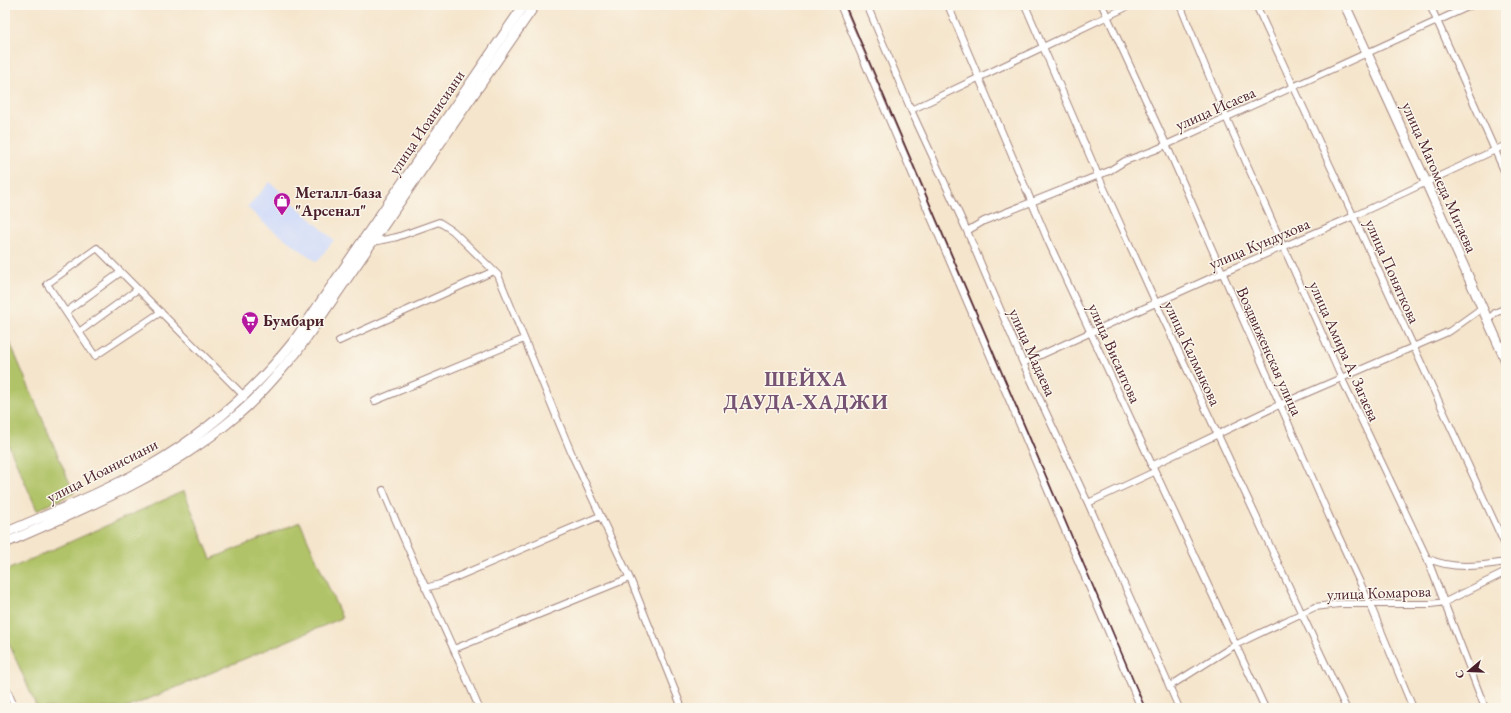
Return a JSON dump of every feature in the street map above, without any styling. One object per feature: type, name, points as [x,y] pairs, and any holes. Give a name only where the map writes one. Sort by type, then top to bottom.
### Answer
[{"type":"main road","name":"улица Иоанисиани","points":[[5,533],[80,500],[149,467],[197,434],[244,396],[294,341],[370,240],[524,5]]},
{"type":"main road","points":[[5,543],[93,505],[152,475],[207,439],[236,416],[258,395],[296,353],[370,240],[535,5]]},
{"type":"main road","name":"улица Магомеда Митаева","points":[[1345,5],[1506,361]]},
{"type":"street","points":[[840,5],[1141,708]]},
{"type":"street","name":"улица Мадаева","points":[[867,5],[911,110],[967,231],[1022,363],[1088,503],[1179,708]]},
{"type":"street","name":"улица Висаитова","points":[[948,5],[980,77],[1049,243],[1092,331],[1153,469],[1265,708]]},
{"type":"street","name":"улица Калмыкова","points":[[1025,5],[1044,46],[1098,175],[1156,303],[1216,434],[1303,614],[1346,708]]},
{"type":"street","name":"Воздвиженская улица","points":[[1102,5],[1166,144],[1279,405],[1370,604],[1413,708]]},
{"type":"street","points":[[911,110],[1131,5]]},
{"type":"street","name":"улица Амира А. Загаева","points":[[1180,5],[1226,117],[1342,378],[1428,558],[1484,708]]},
{"type":"street","name":"улица Поняткова","points":[[1256,5],[1506,547]]},
{"type":"street","points":[[1430,5],[1506,175]]},
{"type":"street","name":"улица Исаева","points":[[967,231],[984,221],[1109,171],[1125,161],[1155,150],[1295,87],[1366,52],[1472,5]]},
{"type":"street","name":"улица Кундухова","points":[[1022,363],[1222,273],[1354,216],[1506,145]]},
{"type":"street","points":[[370,240],[397,237],[439,222],[454,231],[498,275],[573,457],[629,578],[682,708]]},
{"type":"street","points":[[161,312],[95,356],[48,284],[97,248],[161,312],[244,396]]},
{"type":"street","points":[[339,340],[494,271]]},
{"type":"street","points":[[66,312],[121,272]]},
{"type":"street","points":[[79,332],[138,289]]},
{"type":"street","points":[[1088,503],[1216,434],[1412,346],[1450,331],[1482,308]]},
{"type":"street","points":[[1488,320],[1495,313],[1506,308]]},
{"type":"street","points":[[375,401],[524,339]]},
{"type":"street","points":[[384,490],[425,588],[454,649],[479,708]]},
{"type":"street","points":[[425,588],[440,584],[600,516]]},
{"type":"street","points":[[1428,558],[1440,564],[1484,566],[1506,562]]},
{"type":"street","name":"улица Комарова","points":[[1170,686],[1235,645],[1303,614],[1314,607],[1333,604],[1431,604],[1445,602],[1506,572]]},
{"type":"street","points":[[454,649],[629,578]]},
{"type":"street","points":[[5,685],[15,708]]},
{"type":"shaded area","name":"Металл-база \"Арсенал\"","points":[[270,182],[334,240],[317,262],[266,225],[247,207]]},
{"type":"green space","points":[[5,331],[74,493],[37,510],[5,437]]},
{"type":"green space","points":[[184,491],[211,559],[300,522],[342,618],[127,708],[37,708],[5,634],[5,571]]},
{"type":"railway","points":[[845,5],[1145,708]]},
{"type":"place","name":"Металл-база \"Арсенал\"","points":[[282,216]]},
{"type":"place","name":"Бумбари","points":[[250,335]]},
{"type":"district","name":"ШЕЙХА ДАУДА-ХАДЖИ","points":[[806,390]]}]
